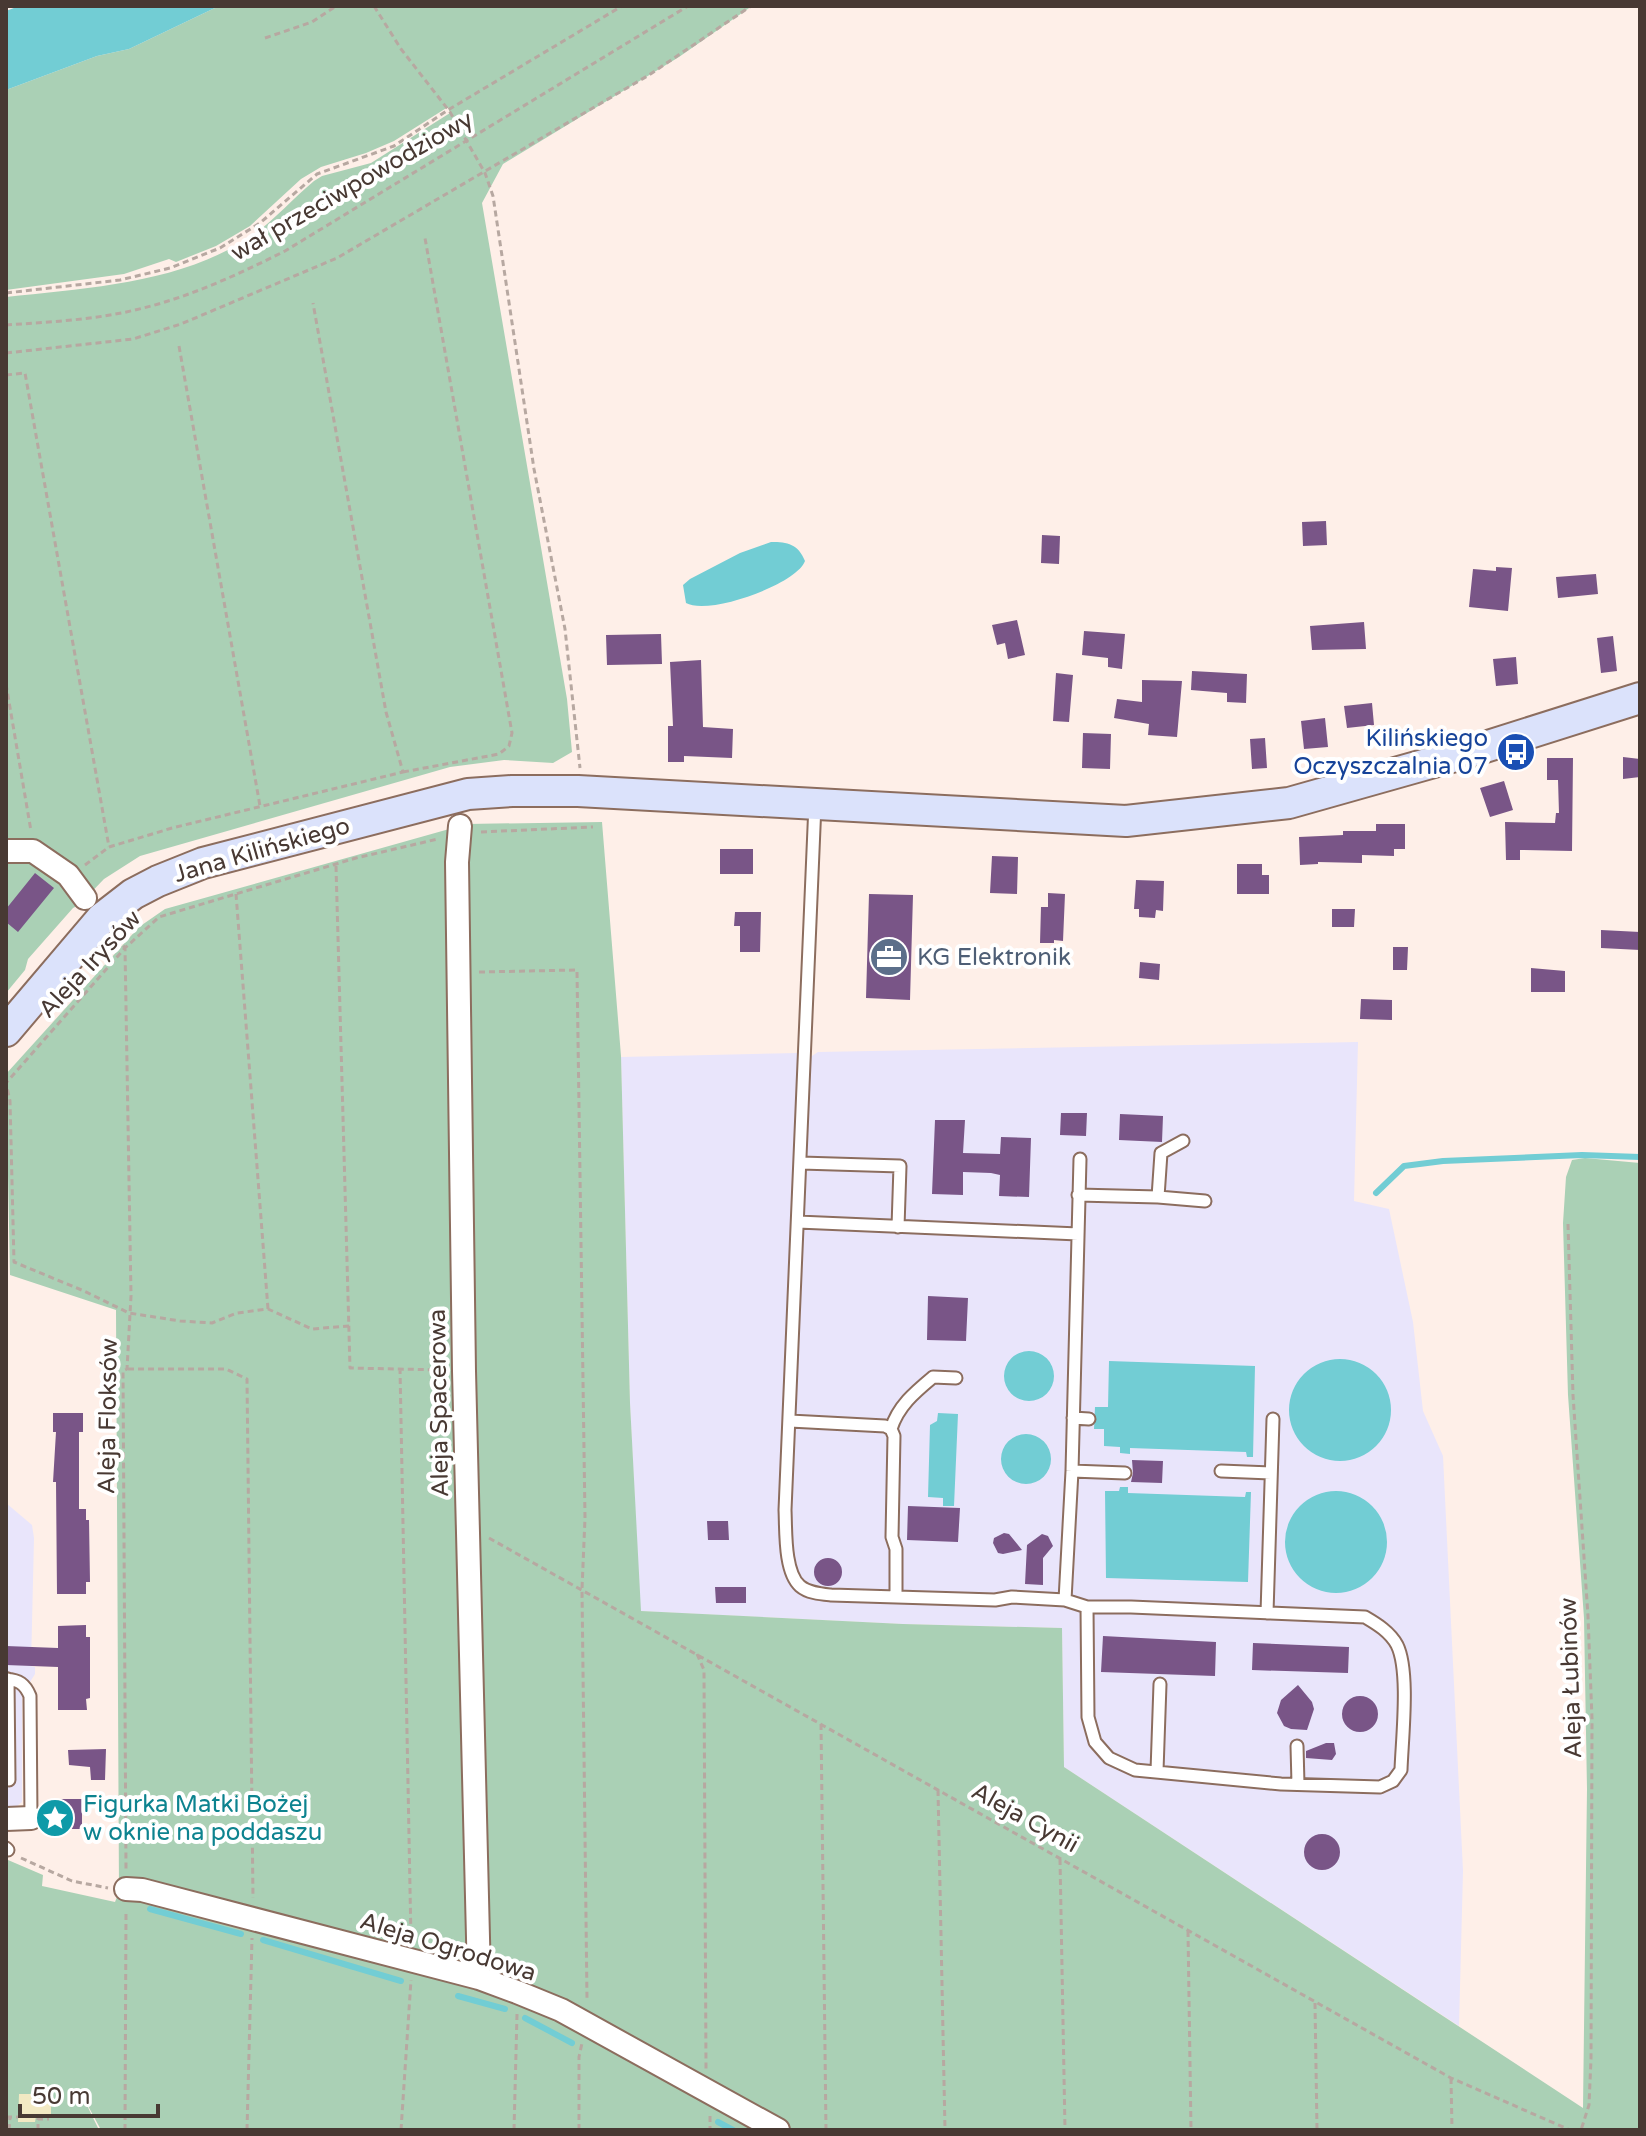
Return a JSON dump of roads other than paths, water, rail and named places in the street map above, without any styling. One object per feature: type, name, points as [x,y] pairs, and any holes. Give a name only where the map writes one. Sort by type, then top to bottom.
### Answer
[{"type":"street","name":"Jana Kilińskiego","points":[[6,1031],[94,908],[203,863],[458,819],[468,794],[578,791],[1126,821],[1289,803],[1466,753],[1640,698]]},
{"type":"street","name":"Aleja Spacerowa","points":[[458,819],[464,1371],[479,1978]]},
{"type":"street","points":[[6,851],[33,851],[68,875],[94,908]]},
{"type":"street","points":[[6,1819],[31,1818]]},
{"type":"street","name":"Aleja Ogrodowa","points":[[126,1889],[142,1890],[254,1918],[479,1978],[517,1992],[561,2010],[778,2130]]},
{"type":"lane","points":[[815,803],[785,1510],[788,1560],[798,1585],[812,1592],[831,1595],[995,1600],[1012,1597],[1065,1600],[1087,1607],[1365,1617],[1383,1628],[1396,1643],[1401,1657],[1404,1673],[1401,1770],[1393,1781],[1380,1787],[1298,1784],[1135,1770],[1109,1758],[1095,1742],[1088,1717],[1087,1607]]},
{"type":"lane","points":[[1158,1197],[1161,1153],[1183,1141]]},
{"type":"lane","points":[[1065,1600],[1072,1471],[1080,1159]]},
{"type":"lane","points":[[801,1163],[900,1166],[898,1227]]},
{"type":"lane","points":[[1078,1195],[1205,1201]]},
{"type":"lane","points":[[798,1222],[1078,1234]]},
{"type":"lane","points":[[891,1429],[895,1416],[913,1393],[933,1377],[956,1378]]},
{"type":"lane","points":[[1073,1418],[1089,1419]]},
{"type":"lane","points":[[1267,1613],[1273,1419]]},
{"type":"lane","points":[[790,1421],[885,1426],[891,1429],[894,1436],[892,1537],[896,1549],[896,1596]]},
{"type":"lane","points":[[1072,1471],[1125,1473]]},
{"type":"lane","points":[[1221,1471],[1271,1473]]},
{"type":"lane","points":[[31,1818],[32,1780],[30,1696],[19,1681],[7,1679],[7,1780],[32,1780]]},
{"type":"lane","points":[[1157,1771],[1160,1684]]},
{"type":"lane","points":[[1297,1746],[1298,1784]]},
{"type":"water","points":[[19,6],[219,6],[129,49],[97,56],[6,90],[6,11]]},
{"type":"water","points":[[771,542],[787,544],[799,551],[805,561],[799,570],[751,596],[713,605],[686,603],[683,585],[690,579],[740,553]]},
{"type":"water","points":[[1029,1351],[1047,1358],[1054,1376],[1047,1394],[1029,1401],[1011,1394],[1004,1376],[1011,1358]]},
{"type":"water","points":[[1340,1359],[1359,1363],[1376,1374],[1387,1391],[1391,1410],[1387,1429],[1376,1446],[1359,1457],[1340,1461],[1321,1457],[1304,1446],[1293,1429],[1289,1410],[1293,1391],[1304,1374],[1321,1363]]},
{"type":"water","points":[[1109,1361],[1255,1366],[1253,1457],[1247,1457],[1246,1452],[1130,1448],[1130,1454],[1120,1453],[1120,1447],[1104,1446],[1104,1429],[1094,1429],[1095,1407],[1108,1407]]},
{"type":"water","points":[[938,1413],[958,1414],[954,1506],[943,1506],[943,1498],[928,1497],[930,1425],[937,1421]]},
{"type":"water","points":[[1026,1434],[1044,1441],[1051,1459],[1044,1477],[1026,1484],[1008,1477],[1001,1459],[1008,1441]]},
{"type":"water","points":[[1120,1487],[1128,1487],[1128,1493],[1245,1497],[1246,1492],[1251,1492],[1248,1582],[1106,1578],[1105,1491],[1119,1491]]},
{"type":"water","points":[[1336,1491],[1355,1495],[1372,1506],[1383,1523],[1387,1542],[1383,1561],[1372,1578],[1355,1589],[1336,1593],[1317,1589],[1300,1578],[1289,1561],[1285,1542],[1289,1523],[1300,1506],[1317,1495]]},
{"type":"waterway","points":[[1376,1193],[1404,1166],[1443,1161],[1582,1155],[1640,1157]]},
{"type":"waterway","points":[[150,1909],[241,1934]]},
{"type":"waterway","points":[[263,1940],[401,1981]]},
{"type":"waterway","points":[[458,1996],[505,2009]]},
{"type":"waterway","points":[[525,2018],[572,2043]]},
{"type":"waterway","points":[[718,2122],[733,2130]]},
{"type":"place","name":"Kilińskiego Oczyszczalnia 07","points":[[1516,752]]},
{"type":"place","name":"KG Elektronik","points":[[889,957]]},
{"type":"place","name":"Figurka Matki Bożej w oknie na poddaszu","points":[[55,1818]]}]
